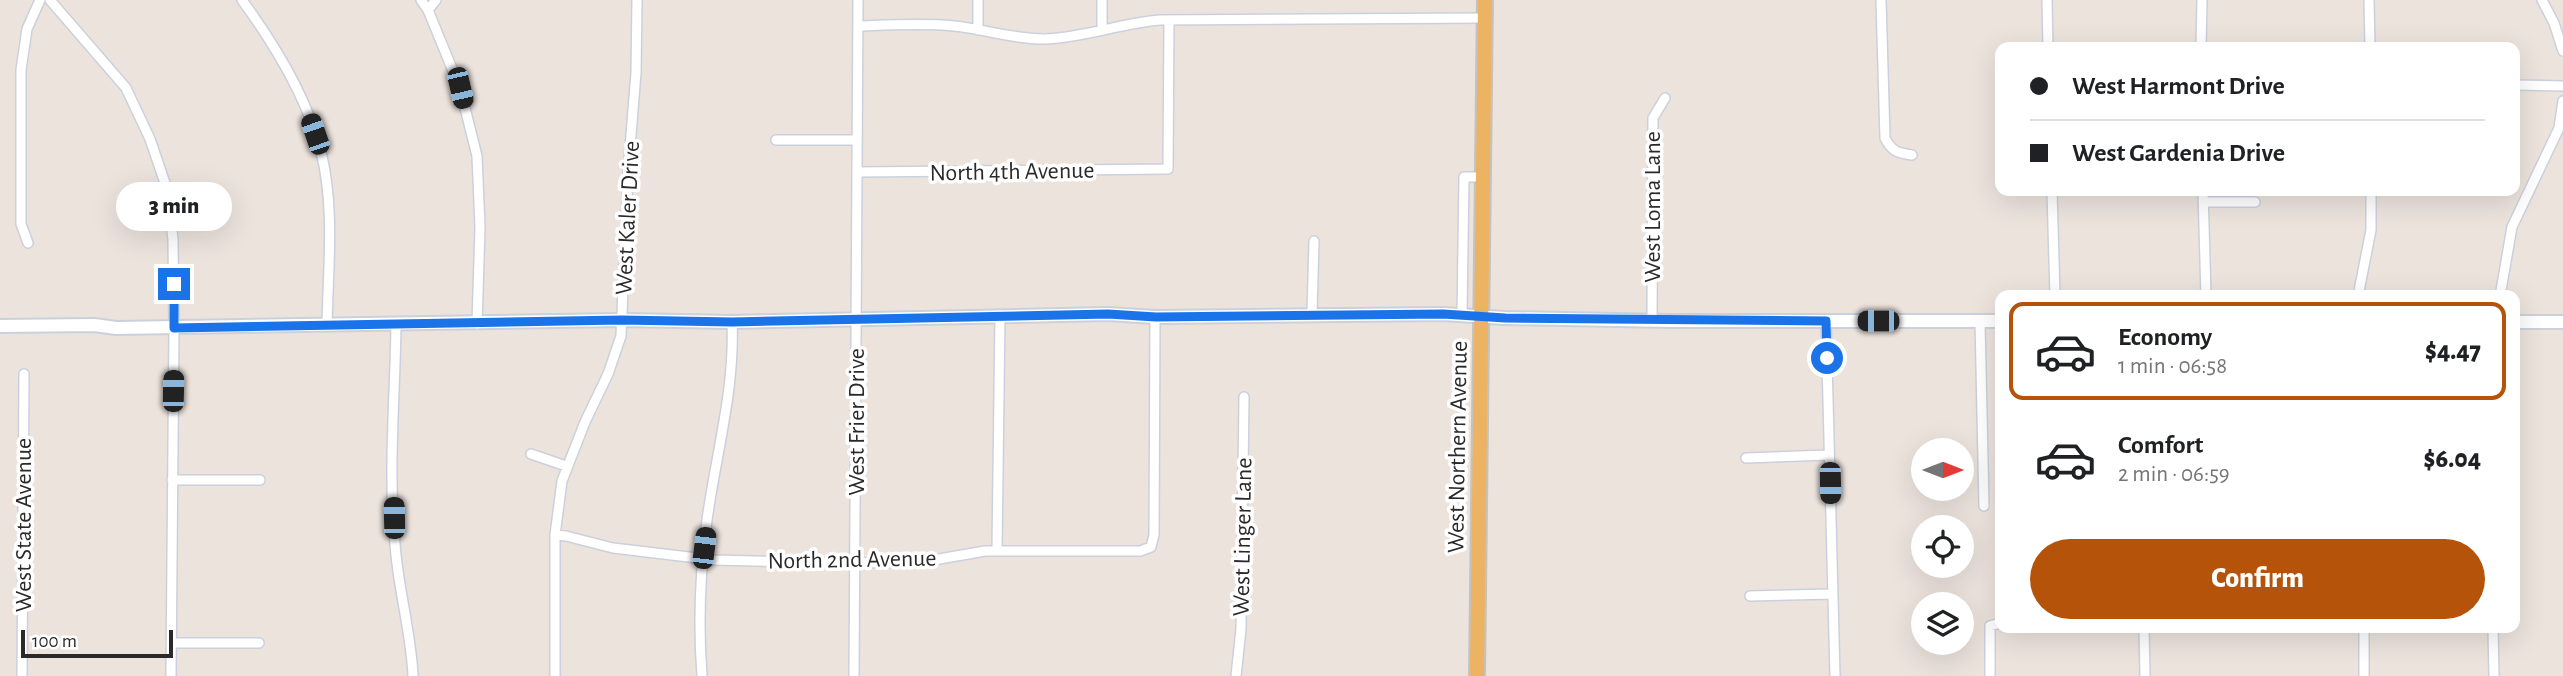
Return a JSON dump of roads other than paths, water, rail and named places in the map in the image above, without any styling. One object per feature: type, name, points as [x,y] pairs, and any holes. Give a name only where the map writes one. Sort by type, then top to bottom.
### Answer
[{"type":"main road","name":"West Northern Avenue","points":[[1476,676],[1485,0]]},
{"type":"street","points":[[28,243],[21,224],[21,70],[27,29],[40,0]]},
{"type":"street","points":[[50,0],[125,88],[150,139],[168,192],[173,240],[174,328],[171,676]]},
{"type":"street","points":[[242,0],[268,36],[293,83],[321,153],[327,196],[327,325]]},
{"type":"street","points":[[421,0],[428,10],[460,88],[477,156],[480,227],[477,324]]},
{"type":"street","points":[[428,10],[436,0]]},
{"type":"street","name":"West Kaler Drive","points":[[555,676],[557,505],[566,466],[617,351],[622,320],[628,172],[636,73],[637,0]]},
{"type":"street","name":"West Frier Drive","points":[[854,676],[858,0]]},
{"type":"street","points":[[978,0],[978,30]]},
{"type":"street","points":[[1102,0],[1102,29]]},
{"type":"street","points":[[1881,0],[1885,138],[1896,153],[1912,155]]},
{"type":"street","points":[[2047,0],[2048,42]]},
{"type":"street","points":[[2201,42],[2202,0]]},
{"type":"street","points":[[2369,0],[2370,42]]},
{"type":"street","points":[[2542,0],[2554,23],[2563,51]]},
{"type":"street","points":[[858,26],[940,25],[1002,36],[1043,39],[1064,38],[1102,29],[1169,20],[1485,18]]},
{"type":"street","name":"North 4th Avenue","points":[[857,172],[1168,169],[1169,20]]},
{"type":"street","points":[[2520,85],[2563,86]]},
{"type":"street","name":"West Loma Lane","points":[[1652,320],[1653,118],[1665,99]]},
{"type":"street","points":[[2501,290],[2512,227],[2558,128],[2563,101]]},
{"type":"street","points":[[776,140],[857,140]]},
{"type":"street","name":"West Northern Avenue","points":[[1462,314],[1464,177],[1483,177]]},
{"type":"street","points":[[2052,196],[2055,290]]},
{"type":"street","points":[[2203,196],[2206,290]]},
{"type":"street","points":[[2359,290],[2371,230],[2371,196]]},
{"type":"street","points":[[2203,202],[2255,202]]},
{"type":"street","points":[[1312,313],[1314,242]]},
{"type":"street","points":[[0,326],[174,328],[622,320],[732,322],[1000,315],[1108,314],[1156,317],[1312,313],[1652,320],[1995,321]]},
{"type":"street","points":[[997,551],[1000,315]]},
{"type":"street","name":"North 2nd Avenue","points":[[555,535],[613,548],[703,559],[922,562],[966,553],[997,551],[1140,551],[1151,547],[1154,535],[1156,317]]},
{"type":"street","points":[[1826,321],[1835,676]]},
{"type":"street","points":[[1980,321],[1984,506]]},
{"type":"street","points":[[702,676],[700,601],[703,559],[730,382],[732,322]]},
{"type":"street","points":[[2520,322],[2563,322]]},
{"type":"street","points":[[396,325],[394,542],[401,596],[412,644],[413,676]]},
{"type":"street","name":"West State Avenue","points":[[22,676],[24,374]]},
{"type":"street","name":"West Linger Lane","points":[[1236,676],[1241,629],[1244,397]]},
{"type":"street","points":[[531,454],[566,466]]},
{"type":"street","points":[[1746,458],[1829,455]]},
{"type":"street","points":[[172,480],[260,480]]},
{"type":"street","points":[[1750,596],[1832,594]]},
{"type":"street","points":[[1990,676],[1990,626],[1995,624]]},
{"type":"street","points":[[2144,633],[2145,676]]},
{"type":"street","points":[[2364,633],[2364,676]]},
{"type":"street","points":[[2493,633],[2494,676]]},
{"type":"street","points":[[171,643],[259,643]]}]
